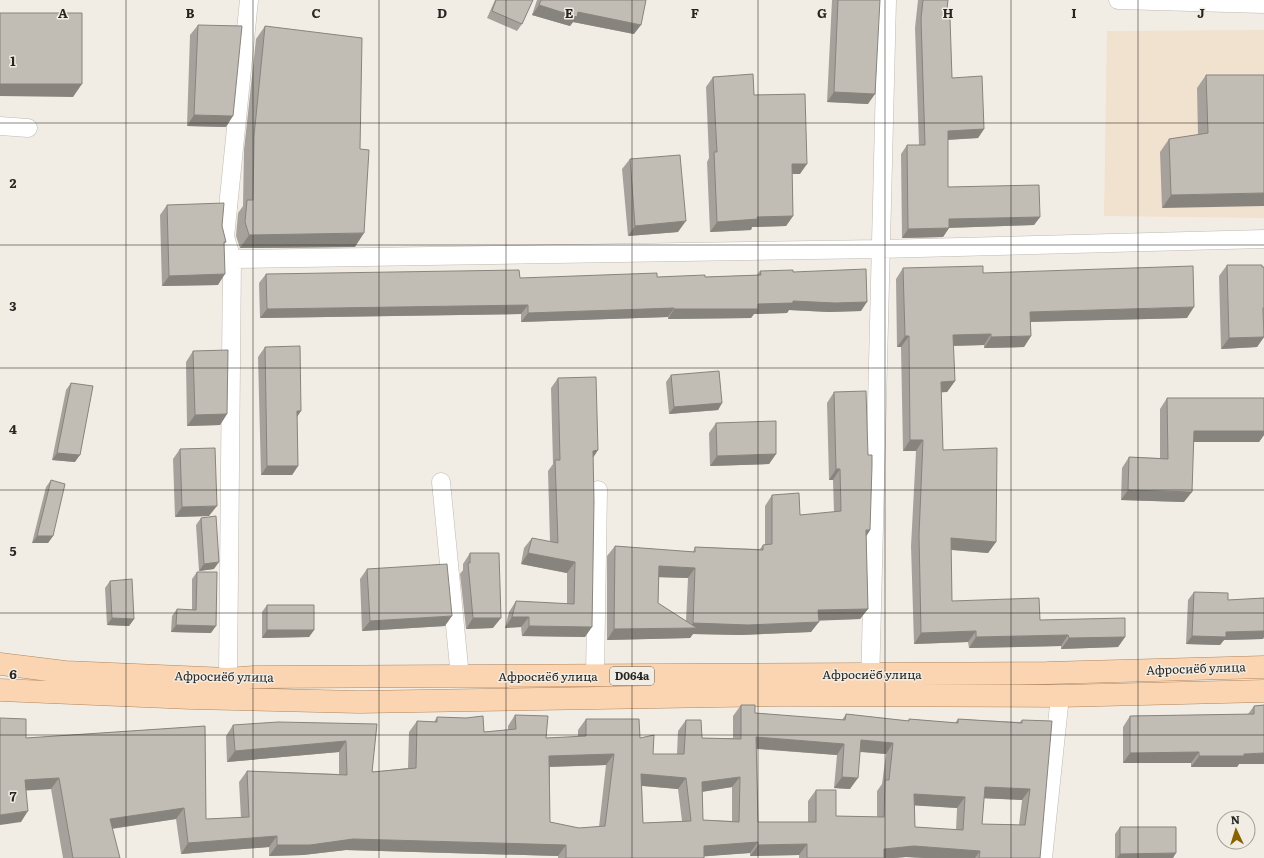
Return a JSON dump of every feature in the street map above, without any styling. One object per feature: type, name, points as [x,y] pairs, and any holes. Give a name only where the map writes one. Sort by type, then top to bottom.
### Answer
[{"type":"main road","name":"Афросиёб улица","points":[[0,664],[65,672],[228,679],[254,677],[595,677],[870,685],[1060,696],[1264,691]]},
{"type":"main road","name":"Афросиёб улица","points":[[0,690],[191,698],[359,702],[540,698],[870,685],[1047,673],[1264,667]]},
{"type":"street","points":[[228,679],[232,259],[226,237],[249,0]]},
{"type":"street","points":[[870,685],[887,0]]},
{"type":"street","points":[[1118,0],[1264,4]]},
{"type":"street","points":[[0,126],[28,128]]},
{"type":"street","points":[[232,259],[880,249],[1264,239]]},
{"type":"street","points":[[441,482],[460,677]]},
{"type":"street","points":[[595,677],[598,490]]},
{"type":"street","points":[[1042,858],[1060,696]]},
{"type":"shaded area","points":[[1264,30],[1264,218],[1104,216],[1107,31]]},
{"type":"building","points":[[496,0],[533,0],[522,24],[492,11]]},
{"type":"building","points":[[541,0],[646,0],[641,25],[578,12],[577,17],[539,5]]},
{"type":"building","points":[[838,0],[880,0],[875,94],[834,92]]},
{"type":"building","points":[[923,0],[948,0],[946,18],[950,18],[952,78],[982,76],[984,129],[948,131],[948,187],[1039,185],[1040,217],[949,219],[949,228],[908,229],[907,145],[925,145],[921,19]]},
{"type":"building","points":[[0,13],[82,13],[82,84],[0,84]]},
{"type":"building","points":[[198,25],[242,26],[233,116],[194,115]]},
{"type":"building","points":[[265,26],[362,38],[360,149],[369,150],[364,233],[249,235],[245,222],[247,200],[253,200],[254,136]]},
{"type":"building","points":[[753,74],[754,95],[805,94],[807,164],[792,164],[793,216],[757,217],[758,219],[717,222],[714,152],[717,152],[713,77]]},
{"type":"building","points":[[1206,75],[1264,75],[1264,193],[1171,195],[1169,139],[1208,133]]},
{"type":"building","points":[[680,155],[686,221],[635,226],[630,159]]},
{"type":"building","points":[[224,203],[222,226],[226,242],[224,242],[225,274],[169,276],[167,205]]},
{"type":"building","points":[[1227,265],[1262,265],[1262,267],[1264,267],[1264,337],[1229,338]]},
{"type":"building","points":[[983,266],[983,273],[1193,266],[1194,307],[1030,312],[1031,336],[991,337],[991,334],[953,335],[955,381],[941,382],[943,450],[997,448],[996,542],[951,538],[952,601],[1039,598],[1040,620],[1125,618],[1125,637],[1069,638],[1068,635],[976,637],[976,631],[921,633],[919,535],[923,440],[910,440],[909,336],[905,336],[903,268]]},
{"type":"building","points":[[866,269],[867,302],[835,303],[793,301],[793,303],[758,304],[758,309],[674,308],[528,313],[528,305],[267,309],[266,274],[519,270],[520,278],[657,273],[657,277],[705,275],[705,277],[761,275],[760,271],[793,270],[793,272]]},
{"type":"building","points":[[300,346],[301,411],[297,411],[298,466],[267,466],[265,347]]},
{"type":"building","points":[[228,350],[227,414],[195,415],[193,351]]},
{"type":"building","points":[[719,371],[722,403],[674,407],[671,375]]},
{"type":"building","points":[[596,377],[598,450],[593,451],[594,502],[592,627],[529,626],[529,617],[512,617],[516,601],[574,604],[575,562],[528,553],[532,538],[558,543],[555,460],[560,460],[558,378]]},
{"type":"building","points":[[71,383],[93,386],[80,455],[57,453]]},
{"type":"building","points":[[866,391],[868,455],[872,455],[870,530],[866,530],[868,609],[818,610],[819,622],[748,625],[693,623],[695,568],[659,566],[658,603],[697,628],[614,629],[615,546],[695,552],[695,547],[763,550],[763,545],[772,544],[772,495],[799,493],[800,515],[841,511],[840,469],[836,469],[834,392]]},
{"type":"building","points":[[1167,398],[1264,398],[1264,431],[1194,431],[1192,492],[1128,490],[1129,457],[1168,459]]},
{"type":"building","points":[[776,421],[776,454],[717,456],[716,423]]},
{"type":"building","points":[[215,448],[217,506],[182,507],[180,449]]},
{"type":"building","points":[[51,480],[65,484],[53,536],[37,536]]},
{"type":"building","points":[[216,516],[219,562],[204,564],[201,518]]},
{"type":"building","points":[[470,553],[499,553],[501,618],[473,618],[468,563],[470,563]]},
{"type":"building","points":[[447,564],[452,616],[370,621],[367,569]]},
{"type":"building","points":[[197,572],[217,572],[216,626],[176,625],[177,609],[196,610]]},
{"type":"building","points":[[132,579],[134,619],[112,618],[110,581]]},
{"type":"building","points":[[1194,592],[1228,593],[1228,600],[1264,598],[1264,631],[1226,632],[1226,637],[1192,636]]},
{"type":"building","points":[[267,605],[314,605],[314,630],[267,630]]},
{"type":"building","points":[[741,705],[755,705],[755,713],[845,720],[846,714],[909,721],[909,719],[958,723],[958,719],[1022,723],[1022,720],[1052,721],[1040,858],[979,858],[980,851],[914,846],[884,849],[884,858],[807,858],[807,844],[758,845],[758,842],[704,846],[704,858],[566,858],[566,845],[353,839],[310,845],[277,845],[277,836],[188,843],[184,808],[110,819],[120,858],[73,858],[59,778],[25,780],[28,811],[0,815],[0,718],[26,719],[26,738],[205,726],[206,819],[249,817],[247,771],[347,775],[346,741],[235,751],[233,725],[278,722],[377,724],[372,772],[416,768],[417,721],[437,722],[437,717],[466,718],[483,716],[484,732],[516,729],[515,715],[548,716],[546,738],[586,736],[586,719],[639,719],[640,738],[654,735],[653,754],[684,754],[686,720],[701,720],[702,738],[741,739]],"holes":[[[756,737],[844,744],[842,777],[858,778],[861,740],[893,743],[889,780],[885,780],[884,817],[836,816],[836,790],[816,790],[816,822],[758,822]],[[614,754],[605,826],[579,828],[550,822],[549,756]],[[641,774],[686,778],[691,821],[643,823]],[[740,777],[739,822],[703,820],[702,782]],[[985,787],[1030,789],[1025,825],[982,824]],[[914,794],[965,797],[963,830],[915,827]]]},
{"type":"building","points":[[1264,705],[1264,753],[1244,754],[1244,756],[1199,756],[1199,752],[1130,753],[1130,716],[1254,714],[1254,706]]},
{"type":"building","points":[[1120,827],[1176,827],[1176,853],[1120,854]]}]
